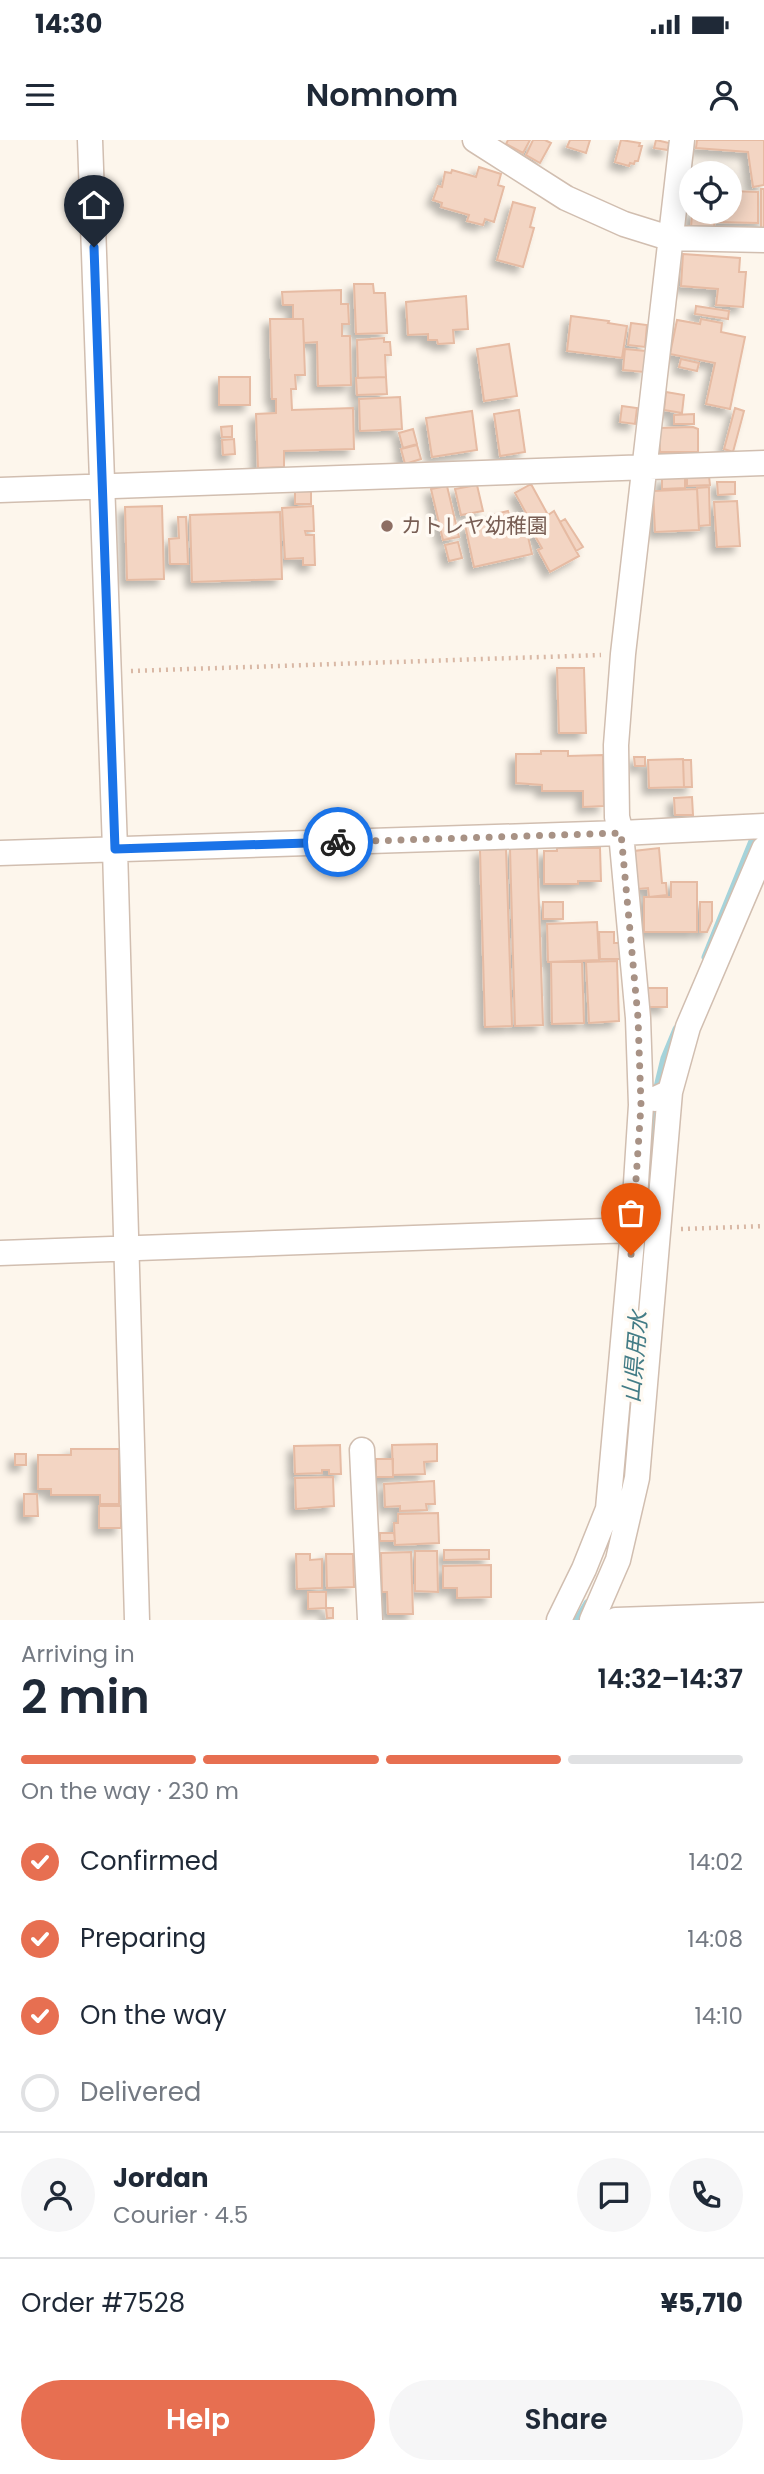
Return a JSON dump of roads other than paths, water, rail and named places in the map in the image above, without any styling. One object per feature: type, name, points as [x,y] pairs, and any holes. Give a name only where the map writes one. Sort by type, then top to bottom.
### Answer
[{"type":"street","points":[[90,140],[115,849],[137,1620]]},
{"type":"street","points":[[475,140],[566,198],[624,224],[669,238],[764,240]]},
{"type":"street","points":[[592,1620],[618,1560],[637,1478],[645,1230],[638,1018],[621,833],[617,817],[616,745],[643,466],[682,140]]},
{"type":"street","points":[[0,490],[764,463]]},
{"type":"street","points":[[0,853],[764,826]]},
{"type":"street","points":[[559,1620],[584,1569],[608,1509],[645,1230],[670,1092],[688,1027],[764,849]]},
{"type":"street","points":[[641,1105],[670,1092]]},
{"type":"street","points":[[0,1253],[645,1230]]},
{"type":"street","points":[[362,1450],[370,1620]]},
{"type":"street","points":[[617,1620],[764,1615]]},
{"type":"street","points":[[553,1620],[569,1620]]},
{"type":"waterway","name":"山県用水","points":[[705,957],[756,831]]},
{"type":"waterway","name":"山県用水","points":[[656,1091],[664,1058],[676,1029]]},
{"type":"waterway","name":"山県用水","points":[[628,1436],[656,1103]]},
{"type":"waterway","name":"山県用水","points":[[621,1492],[627,1448]]},
{"type":"waterway","name":"山県用水","points":[[577,1620],[587,1603]]},
{"type":"place","name":"カトレヤ幼稚園","points":[[387,526]]}]
